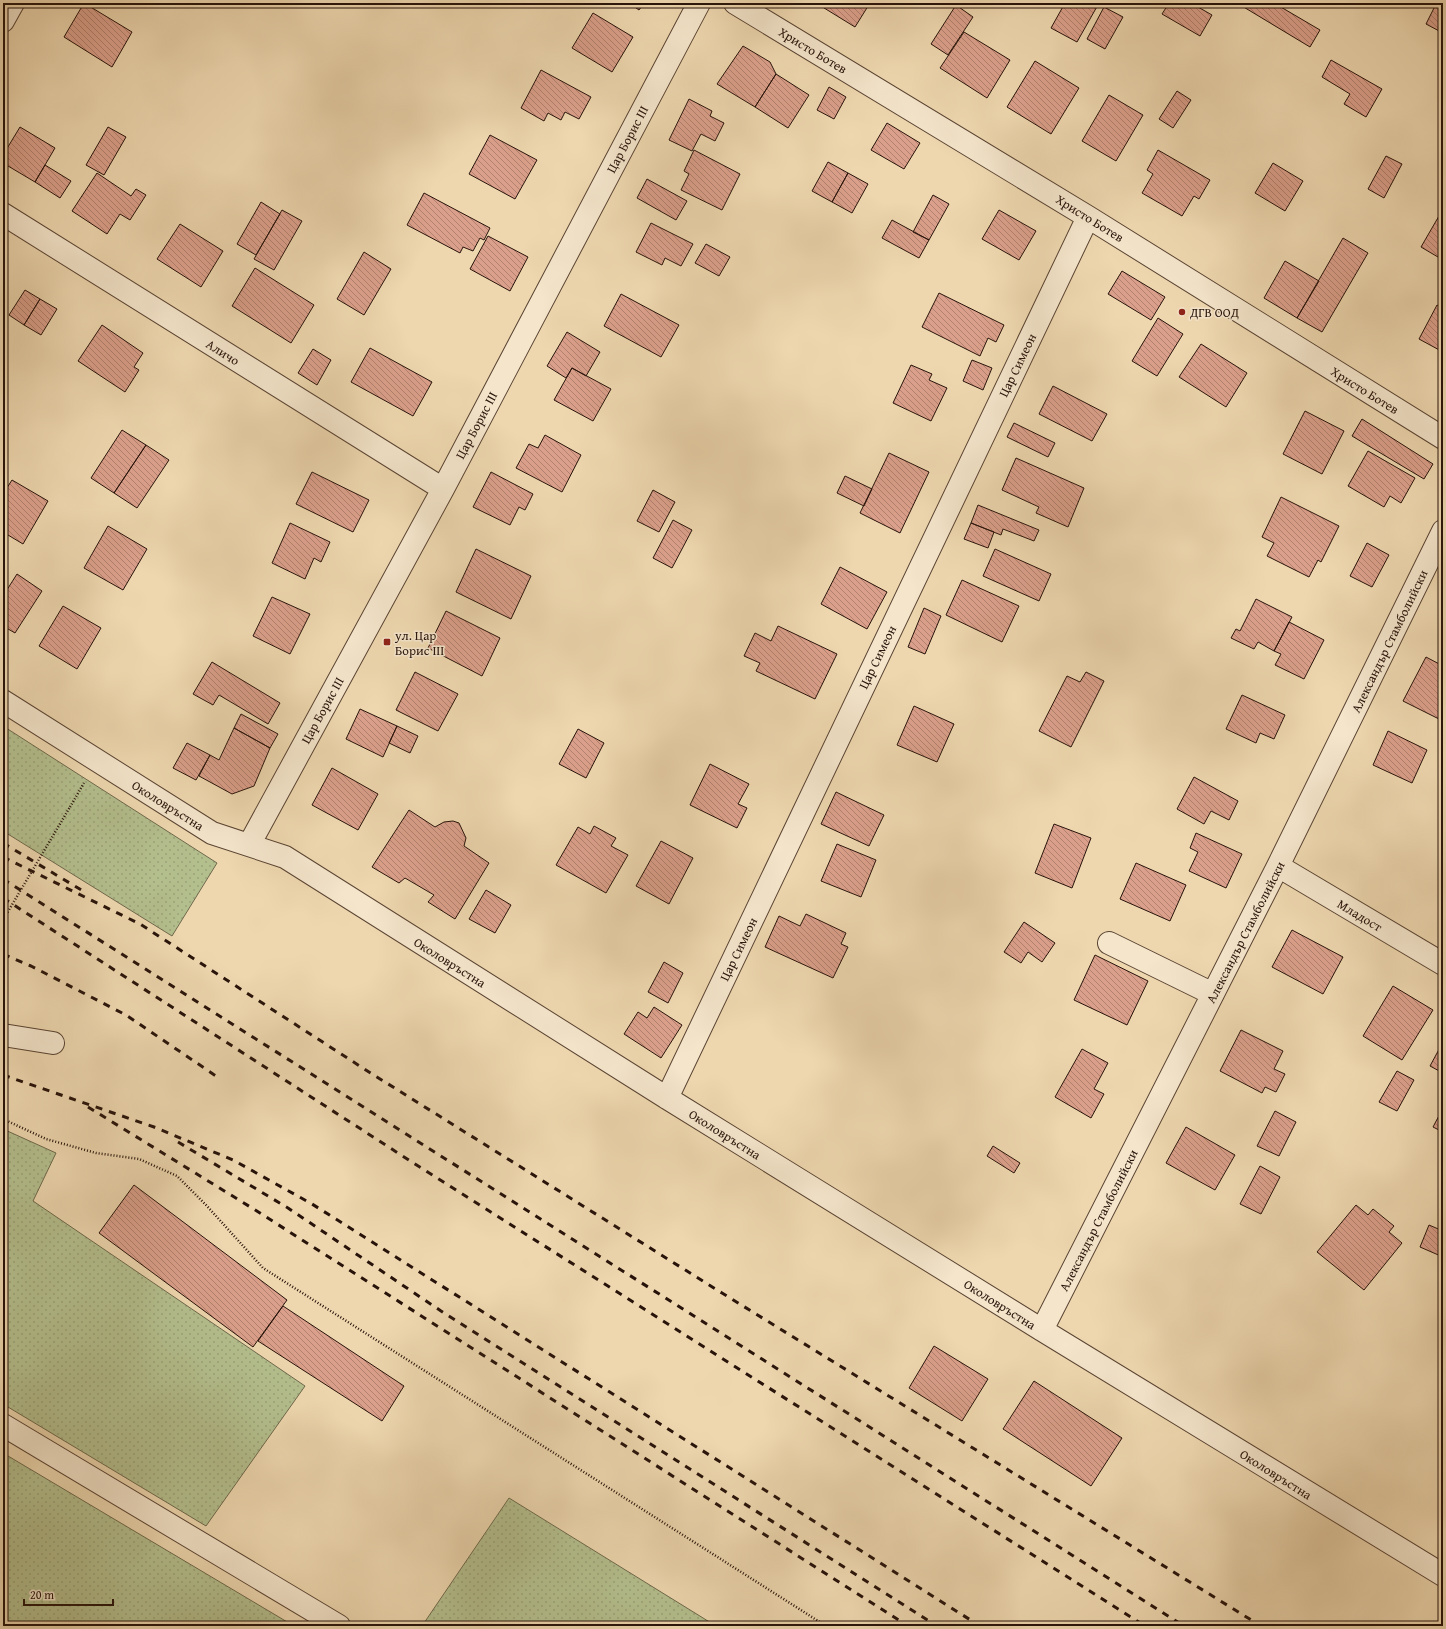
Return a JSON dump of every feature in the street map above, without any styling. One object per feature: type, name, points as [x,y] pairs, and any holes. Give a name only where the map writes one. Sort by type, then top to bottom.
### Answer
[{"type":"street","points":[[3,21],[13,3]]},
{"type":"street","name":"Цар Борис III","points":[[249,845],[443,489],[699,3]]},
{"type":"street","name":"Христо Ботев","points":[[735,3],[1088,217],[1443,438]]},
{"type":"street","name":"Аличо","points":[[3,214],[443,489]]},
{"type":"street","name":"Цар Симеон","points":[[667,1098],[1088,217]]},
{"type":"street","name":"Александър Стамболийски","points":[[1042,1330],[1278,866],[1443,531]]},
{"type":"street","name":"Околовръстна","points":[[3,701],[212,833],[285,858],[667,1098],[1042,1330],[1443,1575]]},
{"type":"street","name":"Младост","points":[[1278,866],[1443,964]]},
{"type":"street","points":[[1109,943],[1213,994]]},
{"type":"street","points":[[3,1035],[53,1043]]},
{"type":"street","points":[[3,1425],[339,1626]]},
{"type":"path","points":[[3,920],[70,807]]},
{"type":"path","points":[[3,1119],[46,1139],[96,1153],[138,1159],[177,1176],[208,1206],[263,1268],[826,1626]]},
{"type":"green space","points":[[3,726],[217,863],[172,936],[3,831]]},
{"type":"green space","points":[[3,1129],[56,1153],[33,1201],[305,1386],[206,1526],[3,1404]]},
{"type":"green space","points":[[3,1453],[294,1626],[3,1626]]},
{"type":"green space","points":[[509,1498],[716,1626],[422,1626]]},
{"type":"building","points":[[84,3],[132,32],[112,67],[64,37]]},
{"type":"building","points":[[629,3],[644,3],[639,10]]},
{"type":"building","points":[[816,3],[870,3],[855,27]]},
{"type":"building","points":[[1065,3],[1099,3],[1077,42],[1051,28]]},
{"type":"building","points":[[1169,3],[1191,3],[1212,15],[1200,36],[1162,14]]},
{"type":"building","points":[[1237,3],[1274,3],[1320,30],[1310,47]]},
{"type":"building","points":[[1436,4],[1443,7],[1443,33],[1426,24]]},
{"type":"building","points":[[956,5],[973,17],[948,55],[931,44]]},
{"type":"building","points":[[1104,7],[1123,17],[1105,49],[1087,39]]},
{"type":"building","points":[[593,13],[633,37],[612,72],[572,48]]},
{"type":"building","points":[[964,32],[1010,60],[987,98],[940,68]]},
{"type":"building","points":[[743,46],[770,62],[776,74],[755,107],[717,84]]},
{"type":"building","points":[[1331,60],[1382,89],[1366,117],[1344,104],[1350,94],[1322,77]]},
{"type":"building","points":[[1035,61],[1079,88],[1051,134],[1007,107]]},
{"type":"building","points":[[541,70],[591,97],[579,119],[565,112],[561,120],[548,113],[544,121],[521,108]]},
{"type":"building","points":[[776,74],[809,95],[788,128],[755,107]]},
{"type":"building","points":[[829,87],[846,97],[834,119],[817,110]]},
{"type":"building","points":[[1177,91],[1191,100],[1173,128],[1159,119]]},
{"type":"building","points":[[1109,95],[1143,115],[1116,161],[1082,141]]},
{"type":"building","points":[[689,99],[712,111],[710,116],[724,123],[715,141],[701,134],[692,151],[669,140]]},
{"type":"building","points":[[887,123],[920,143],[904,169],[871,150]]},
{"type":"building","points":[[20,127],[55,148],[35,182],[3,163],[3,155]]},
{"type":"building","points":[[108,127],[126,137],[104,175],[86,165]]},
{"type":"building","points":[[490,135],[537,160],[515,199],[469,174]]},
{"type":"building","points":[[694,150],[740,174],[722,210],[681,190],[689,174],[684,171]]},
{"type":"building","points":[[1158,150],[1210,180],[1199,199],[1194,196],[1182,216],[1142,193],[1153,174],[1147,170]]},
{"type":"building","points":[[1386,156],[1402,164],[1384,198],[1368,189]]},
{"type":"building","points":[[828,162],[848,173],[832,202],[812,191]]},
{"type":"building","points":[[1273,163],[1303,181],[1285,211],[1255,193]]},
{"type":"building","points":[[45,165],[71,181],[60,198],[35,182]]},
{"type":"building","points":[[97,173],[131,196],[136,189],[146,195],[130,220],[120,214],[107,234],[72,211]]},
{"type":"building","points":[[848,173],[868,184],[852,213],[832,202]]},
{"type":"building","points":[[647,179],[687,201],[676,220],[637,198]]},
{"type":"building","points":[[424,193],[490,228],[484,240],[480,238],[473,251],[463,247],[460,253],[407,225]]},
{"type":"building","points":[[933,195],[949,204],[929,240],[913,232]]},
{"type":"building","points":[[261,202],[280,214],[256,255],[237,244]]},
{"type":"building","points":[[1443,209],[1443,260],[1421,247]]},
{"type":"building","points":[[282,210],[302,221],[274,270],[254,259]]},
{"type":"building","points":[[999,210],[1036,231],[1019,260],[982,239]]},
{"type":"building","points":[[892,220],[929,240],[919,258],[882,238]]},
{"type":"building","points":[[651,223],[693,244],[681,266],[665,258],[662,265],[636,252]]},
{"type":"building","points":[[180,224],[223,251],[201,287],[157,259]]},
{"type":"building","points":[[488,236],[528,257],[510,291],[470,269]]},
{"type":"building","points":[[1343,238],[1368,253],[1322,332],[1297,318]]},
{"type":"building","points":[[706,244],[730,257],[719,276],[695,263]]},
{"type":"building","points":[[364,252],[391,269],[364,315],[337,299]]},
{"type":"building","points":[[1285,261],[1319,281],[1297,318],[1264,298]]},
{"type":"building","points":[[255,268],[314,305],[291,343],[232,306]]},
{"type":"building","points":[[1122,271],[1165,297],[1151,320],[1108,294]]},
{"type":"building","points":[[25,290],[40,299],[24,325],[9,315]]},
{"type":"building","points":[[939,293],[1004,325],[996,342],[988,338],[980,356],[922,327]]},
{"type":"building","points":[[621,294],[679,325],[661,357],[604,326]]},
{"type":"building","points":[[40,299],[57,309],[41,335],[24,325]]},
{"type":"building","points":[[1437,305],[1443,308],[1443,352],[1419,339]]},
{"type":"building","points":[[1158,318],[1183,334],[1157,376],[1132,361]]},
{"type":"building","points":[[102,325],[143,353],[134,367],[139,370],[125,392],[78,361]]},
{"type":"building","points":[[567,332],[600,352],[586,376],[572,368],[566,378],[547,366]]},
{"type":"building","points":[[1201,344],[1247,373],[1226,407],[1179,377]]},
{"type":"building","points":[[370,348],[432,382],[413,416],[351,382]]},
{"type":"building","points":[[313,349],[331,360],[317,385],[298,373]]},
{"type":"building","points":[[972,360],[992,368],[983,390],[963,381]]},
{"type":"building","points":[[911,365],[932,374],[929,380],[947,388],[931,421],[893,403]]},
{"type":"building","points":[[572,368],[611,389],[593,421],[554,400]]},
{"type":"building","points":[[1053,386],[1107,414],[1092,441],[1039,414]]},
{"type":"building","points":[[1305,411],[1344,431],[1322,474],[1283,454]]},
{"type":"building","points":[[1362,419],[1433,464],[1424,479],[1352,436]]},
{"type":"building","points":[[1014,423],[1055,443],[1048,457],[1007,437]]},
{"type":"building","points":[[122,430],[146,445],[114,493],[91,478]]},
{"type":"building","points":[[545,435],[581,455],[562,492],[516,468],[529,444],[538,448]]},
{"type":"building","points":[[146,445],[169,460],[137,508],[114,493]]},
{"type":"building","points":[[1368,451],[1415,478],[1401,503],[1390,496],[1384,507],[1348,486]]},
{"type":"building","points":[[889,453],[929,472],[900,533],[860,513]]},
{"type":"building","points":[[1016,458],[1084,488],[1068,527],[1036,513],[1039,507],[1002,490]]},
{"type":"building","points":[[312,472],[369,500],[353,532],[296,504]]},
{"type":"building","points":[[491,472],[533,494],[525,510],[519,507],[510,525],[473,507]]},
{"type":"building","points":[[845,476],[872,489],[864,506],[837,493]]},
{"type":"building","points":[[12,480],[48,501],[23,544],[3,532],[3,494]]},
{"type":"building","points":[[653,490],[675,502],[659,532],[637,521]]},
{"type":"building","points":[[1281,497],[1339,526],[1321,562],[1318,560],[1309,577],[1267,556],[1274,543],[1262,537]]},
{"type":"building","points":[[978,505],[1039,530],[1034,541],[1003,529],[1001,535],[971,523]]},
{"type":"building","points":[[673,520],[692,530],[672,568],[653,558]]},
{"type":"building","points":[[290,523],[330,542],[321,562],[314,558],[305,579],[272,563]]},
{"type":"building","points":[[971,523],[994,532],[988,548],[964,539]]},
{"type":"building","points":[[108,526],[147,549],[123,590],[84,568]]},
{"type":"building","points":[[1367,543],[1389,555],[1372,587],[1350,576]]},
{"type":"building","points":[[476,549],[531,576],[511,619],[456,592]]},
{"type":"building","points":[[995,549],[1051,574],[1039,601],[983,576]]},
{"type":"building","points":[[840,567],[887,592],[867,629],[821,604]]},
{"type":"building","points":[[17,574],[42,591],[15,633],[3,626],[3,596]]},
{"type":"building","points":[[962,580],[1019,606],[1002,642],[946,615]]},
{"type":"building","points":[[272,597],[310,614],[290,654],[253,636]]},
{"type":"building","points":[[1256,599],[1292,617],[1274,651],[1258,642],[1254,649],[1231,638],[1236,629],[1240,631]]},
{"type":"building","points":[[63,606],[101,628],[77,669],[39,646]]},
{"type":"building","points":[[924,608],[941,616],[925,654],[908,647]]},
{"type":"building","points":[[446,611],[500,638],[482,676],[428,648]]},
{"type":"building","points":[[1289,622],[1324,640],[1304,679],[1275,665],[1281,654],[1274,651]]},
{"type":"building","points":[[778,626],[837,654],[815,699],[756,671],[760,663],[744,656],[755,633],[771,641]]},
{"type":"building","points":[[1426,657],[1443,666],[1443,721],[1403,701]]},
{"type":"building","points":[[212,662],[280,703],[268,724],[219,695],[213,705],[193,694]]},
{"type":"building","points":[[415,672],[458,694],[438,731],[396,710]]},
{"type":"building","points":[[1086,672],[1104,681],[1071,747],[1039,731],[1067,676],[1080,682]]},
{"type":"building","points":[[1242,695],[1285,715],[1274,739],[1260,733],[1256,743],[1226,729]]},
{"type":"building","points":[[914,706],[954,724],[937,762],[897,745]]},
{"type":"building","points":[[360,709],[397,726],[383,757],[346,739]]},
{"type":"building","points":[[241,714],[278,734],[270,748],[234,728]]},
{"type":"building","points":[[397,726],[418,736],[410,753],[389,743]]},
{"type":"building","points":[[234,728],[270,748],[254,786],[232,794],[199,776],[210,755],[219,760]]},
{"type":"building","points":[[578,729],[604,743],[586,778],[559,764]]},
{"type":"building","points":[[1388,731],[1427,750],[1412,783],[1373,765]]},
{"type":"building","points":[[187,743],[210,755],[196,780],[173,768]]},
{"type":"building","points":[[710,764],[749,784],[738,804],[747,808],[737,828],[690,805]]},
{"type":"building","points":[[332,768],[378,794],[358,830],[312,805]]},
{"type":"building","points":[[1194,777],[1238,801],[1229,820],[1211,811],[1204,824],[1177,809]]},
{"type":"building","points":[[836,792],[884,815],[869,846],[821,824]]},
{"type":"building","points":[[409,810],[435,827],[444,822],[453,821],[459,823],[466,838],[464,846],[489,863],[455,919],[428,902],[434,895],[405,878],[399,883],[372,867]]},
{"type":"building","points":[[1054,824],[1091,838],[1072,888],[1035,873]]},
{"type":"building","points":[[594,826],[616,838],[611,846],[628,855],[606,893],[556,865],[578,827],[590,834]]},
{"type":"building","points":[[1196,833],[1242,854],[1226,888],[1189,871],[1198,852],[1190,848]]},
{"type":"building","points":[[661,841],[693,858],[669,904],[636,886]]},
{"type":"building","points":[[837,844],[876,860],[861,897],[821,881]]},
{"type":"building","points":[[1136,863],[1186,885],[1170,921],[1120,899]]},
{"type":"building","points":[[486,890],[511,905],[495,933],[469,919]]},
{"type":"building","points":[[806,914],[846,933],[841,944],[848,947],[833,978],[765,947],[779,916],[800,926]]},
{"type":"building","points":[[1024,922],[1055,943],[1042,962],[1028,952],[1021,963],[1004,952]]},
{"type":"building","points":[[1292,930],[1343,957],[1323,994],[1272,967]]},
{"type":"building","points":[[1095,955],[1148,981],[1127,1025],[1074,1000]]},
{"type":"building","points":[[664,962],[683,973],[668,1003],[648,992]]},
{"type":"building","points":[[1393,986],[1433,1010],[1402,1060],[1363,1036]]},
{"type":"building","points":[[654,1007],[682,1025],[661,1058],[624,1034],[638,1012],[647,1018]]},
{"type":"building","points":[[1241,1030],[1283,1051],[1274,1069],[1285,1074],[1276,1092],[1265,1087],[1262,1093],[1220,1071]]},
{"type":"building","points":[[1443,1042],[1443,1073],[1430,1066]]},
{"type":"building","points":[[1082,1049],[1108,1063],[1094,1089],[1104,1094],[1091,1118],[1055,1097]]},
{"type":"building","points":[[1397,1071],[1414,1080],[1397,1111],[1379,1102]]},
{"type":"building","points":[[1443,1108],[1443,1132],[1433,1127]]},
{"type":"building","points":[[1275,1111],[1296,1122],[1279,1156],[1257,1146]]},
{"type":"building","points":[[1186,1127],[1235,1155],[1215,1190],[1166,1163]]},
{"type":"building","points":[[993,1146],[1020,1163],[1014,1173],[987,1156]]},
{"type":"building","points":[[1260,1166],[1280,1177],[1261,1214],[1240,1204]]},
{"type":"building","points":[[134,1185],[287,1300],[253,1347],[99,1233]]},
{"type":"building","points":[[1356,1205],[1368,1215],[1373,1209],[1394,1226],[1389,1232],[1402,1243],[1364,1290],[1317,1252]]},
{"type":"building","points":[[1429,1225],[1443,1231],[1443,1257],[1420,1247]]},
{"type":"building","points":[[283,1306],[404,1386],[382,1421],[258,1341]]},
{"type":"building","points":[[934,1346],[988,1379],[962,1421],[909,1388]]},
{"type":"building","points":[[1034,1381],[1122,1438],[1091,1486],[1003,1429]]},
{"type":"railway","points":[[3,843],[83,891]]},
{"type":"railway","points":[[3,857],[140,924],[369,1072],[722,1293],[1261,1626]]},
{"type":"railway","points":[[3,879],[1184,1626]]},
{"type":"railway","points":[[3,898],[415,1164],[1145,1626]]},
{"type":"railway","points":[[3,954],[31,966],[126,1015],[216,1076]]},
{"type":"railway","points":[[3,1075],[154,1127],[233,1160],[312,1204],[980,1626]]},
{"type":"railway","points":[[88,1107],[252,1208],[908,1626]]},
{"type":"railway","points":[[178,1142],[288,1208],[441,1311],[937,1626]]},
{"type":"place","name":"ДГВ ООД","points":[[1182,312]]},
{"type":"place","name":"ул. Цар Борис ІІІ","points":[[387,642]]}]
